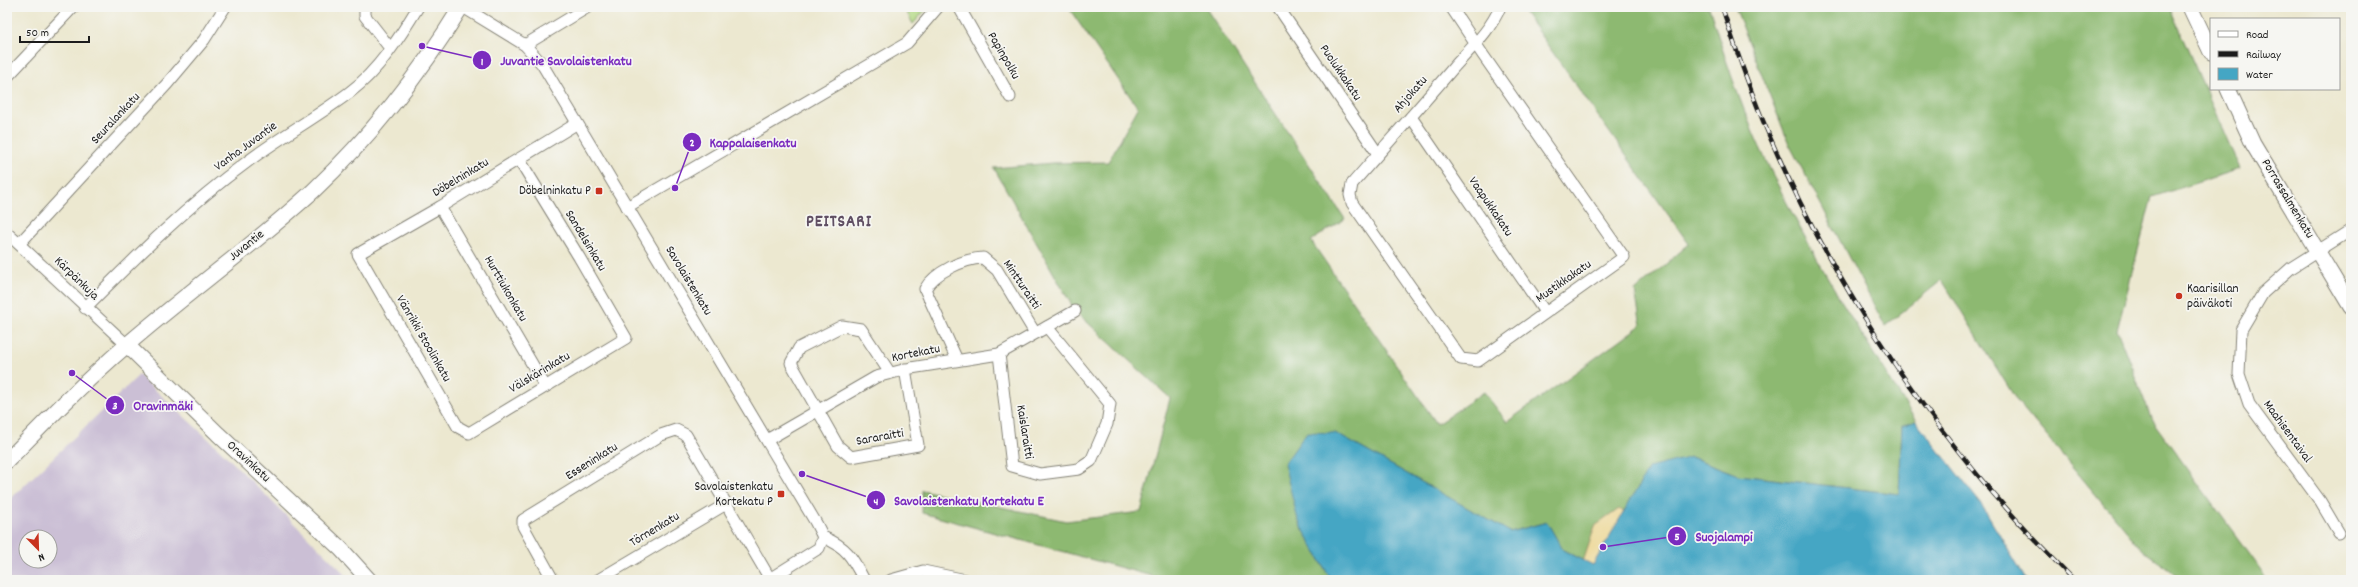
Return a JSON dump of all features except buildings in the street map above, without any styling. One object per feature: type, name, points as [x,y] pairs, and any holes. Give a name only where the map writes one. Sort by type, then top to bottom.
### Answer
[{"type":"main road","name":"Juvantie","points":[[7,461],[73,393],[127,345],[312,191],[344,159],[389,107],[423,63],[462,7]]},
{"type":"main road","points":[[2190,7],[2210,50]]},
{"type":"main road","name":"Porrassalmenkatu","points":[[2228,90],[2253,144],[2351,307]]},
{"type":"main road","name":"Oravinkatu","points":[[127,345],[218,434],[341,549],[369,580]]},
{"type":"street","points":[[7,77],[72,7]]},
{"type":"street","name":"Seuralankatu","points":[[19,244],[167,84],[204,40],[225,7]]},
{"type":"street","points":[[365,7],[365,16],[390,48]]},
{"type":"street","name":"Vanha Juvantie","points":[[85,308],[155,237],[179,217],[248,161],[351,92],[367,77],[390,48],[418,7]]},
{"type":"street","name":"Savolaistenkatu","points":[[462,7],[525,45],[542,64],[576,124],[767,440],[823,537]]},
{"type":"street","points":[[525,45],[588,7]]},
{"type":"street","points":[[627,207],[907,43],[938,7]]},
{"type":"street","name":"Papinpolku","points":[[959,7],[1010,97]]},
{"type":"street","name":"Puolukkakatu","points":[[1278,7],[1378,154]]},
{"type":"street","points":[[1450,7],[1475,43]]},
{"type":"street","name":"Ahjokatu","points":[[1352,203],[1350,195],[1352,184],[1492,24],[1500,7]]},
{"type":"street","name":"Mustikkakatu","points":[[1352,203],[1461,359],[1478,361],[1624,257],[1475,43]]},
{"type":"street","name":"Vaapukkakatu","points":[[1411,117],[1545,312]]},
{"type":"street","name":"Döbelninkatu","points":[[358,254],[440,207],[576,124]]},
{"type":"street","name":"Sandelsinkatu","points":[[519,159],[579,257],[626,338]]},
{"type":"street","name":"Hurttiukonkatu","points":[[440,207],[545,386]]},
{"type":"street","name":"Maahisentaival","points":[[2339,533],[2320,501],[2249,404],[2239,374],[2242,330],[2263,293],[2291,268],[2351,230]]},
{"type":"street","name":"Kärpänkuja","points":[[7,233],[85,308],[127,345]]},
{"type":"street","name":"Vänrikki Stoolinkatu","points":[[358,254],[458,427],[469,433]]},
{"type":"street","name":"Mintturaitti","points":[[958,360],[925,289],[930,280],[969,259],[982,258],[997,270],[1036,333]]},
{"type":"street","name":"Kortekatu","points":[[767,440],[876,377],[905,369],[999,354],[1075,311]]},
{"type":"street","points":[[817,411],[791,363],[799,348],[842,326],[861,329],[890,373]]},
{"type":"street","name":"Kaislaraitti","points":[[999,354],[1012,466],[1040,474],[1079,469],[1091,461],[1108,424],[1110,404],[1047,327]]},
{"type":"street","name":"Välskärinkatu","points":[[469,433],[626,338]]},
{"type":"street","name":"Sararaitti","points":[[817,411],[838,446],[851,457],[918,445],[905,369]]},
{"type":"street","name":"Esseninkatu","points":[[553,580],[523,526],[523,520],[661,435],[676,430],[686,435],[726,504]]},
{"type":"street","points":[[726,504],[769,580],[819,548],[823,537],[840,544],[854,561],[864,580]]},
{"type":"street","name":"Törnenkatu","points":[[598,580],[726,504]]},
{"type":"street","points":[[891,580],[922,571],[966,580]]},
{"type":"shaded area","points":[[139,375],[215,445],[351,580],[7,580],[7,502]]},
{"type":"green space","points":[[904,7],[928,7],[913,24]]},
{"type":"green space","points":[[1068,7],[1205,7],[1345,219],[1311,241],[1437,424],[1484,392],[1507,422],[1641,325],[1635,291],[1689,244],[1524,12],[1524,7],[1709,7],[1743,108],[1757,141],[1792,213],[1831,284],[1916,421],[1902,426],[1899,494],[1738,475],[1691,457],[1593,565],[1563,550],[1547,522],[1510,532],[1335,433],[1298,520],[1331,580],[1166,580],[922,513],[922,490],[1066,521],[1141,512],[1170,398],[1075,311],[994,168],[1053,163],[1108,162],[1138,108]]},
{"type":"green space","points":[[1735,7],[2169,7],[2240,169],[2152,197],[2117,330],[2152,420],[2268,580],[2183,580],[2144,552],[2017,401],[1942,280],[1885,326],[1789,144]]},
{"type":"sand","points":[[1619,509],[1636,519],[1622,541],[1577,580],[1595,526]]},
{"type":"water","points":[[1916,421],[1981,504],[2026,580],[1331,580],[1298,520],[1284,464],[1307,432],[1335,433],[1510,532],[1547,522],[1563,550],[1593,565],[1649,468],[1691,457],[1738,475],[1899,494],[1902,426]]},
{"type":"railway","points":[[1722,7],[1744,71],[1769,135],[1792,186],[1846,287],[1909,385],[1978,476],[2037,542],[2074,580]]},
{"type":"place","name":"Juvantie Savolaistenkatu","points":[[422,46]]},
{"type":"place","name":"Kappalaisenkatu","points":[[675,188]]},
{"type":"place","name":"Döbelninkatu P","points":[[599,191]]},
{"type":"place","name":"Kaarisillan päiväkoti","points":[[2179,296]]},
{"type":"place","name":"Oravinmäki","points":[[72,373]]},
{"type":"place","name":"Savolaistenkatu Kortekatu E","points":[[802,474]]},
{"type":"place","name":"Savolaistenkatu Kortekatu P","points":[[781,494]]},
{"type":"place","name":"Suojalampi","points":[[1603,547]]},
{"type":"district","name":"PEITSARI","points":[[839,223]]}]
